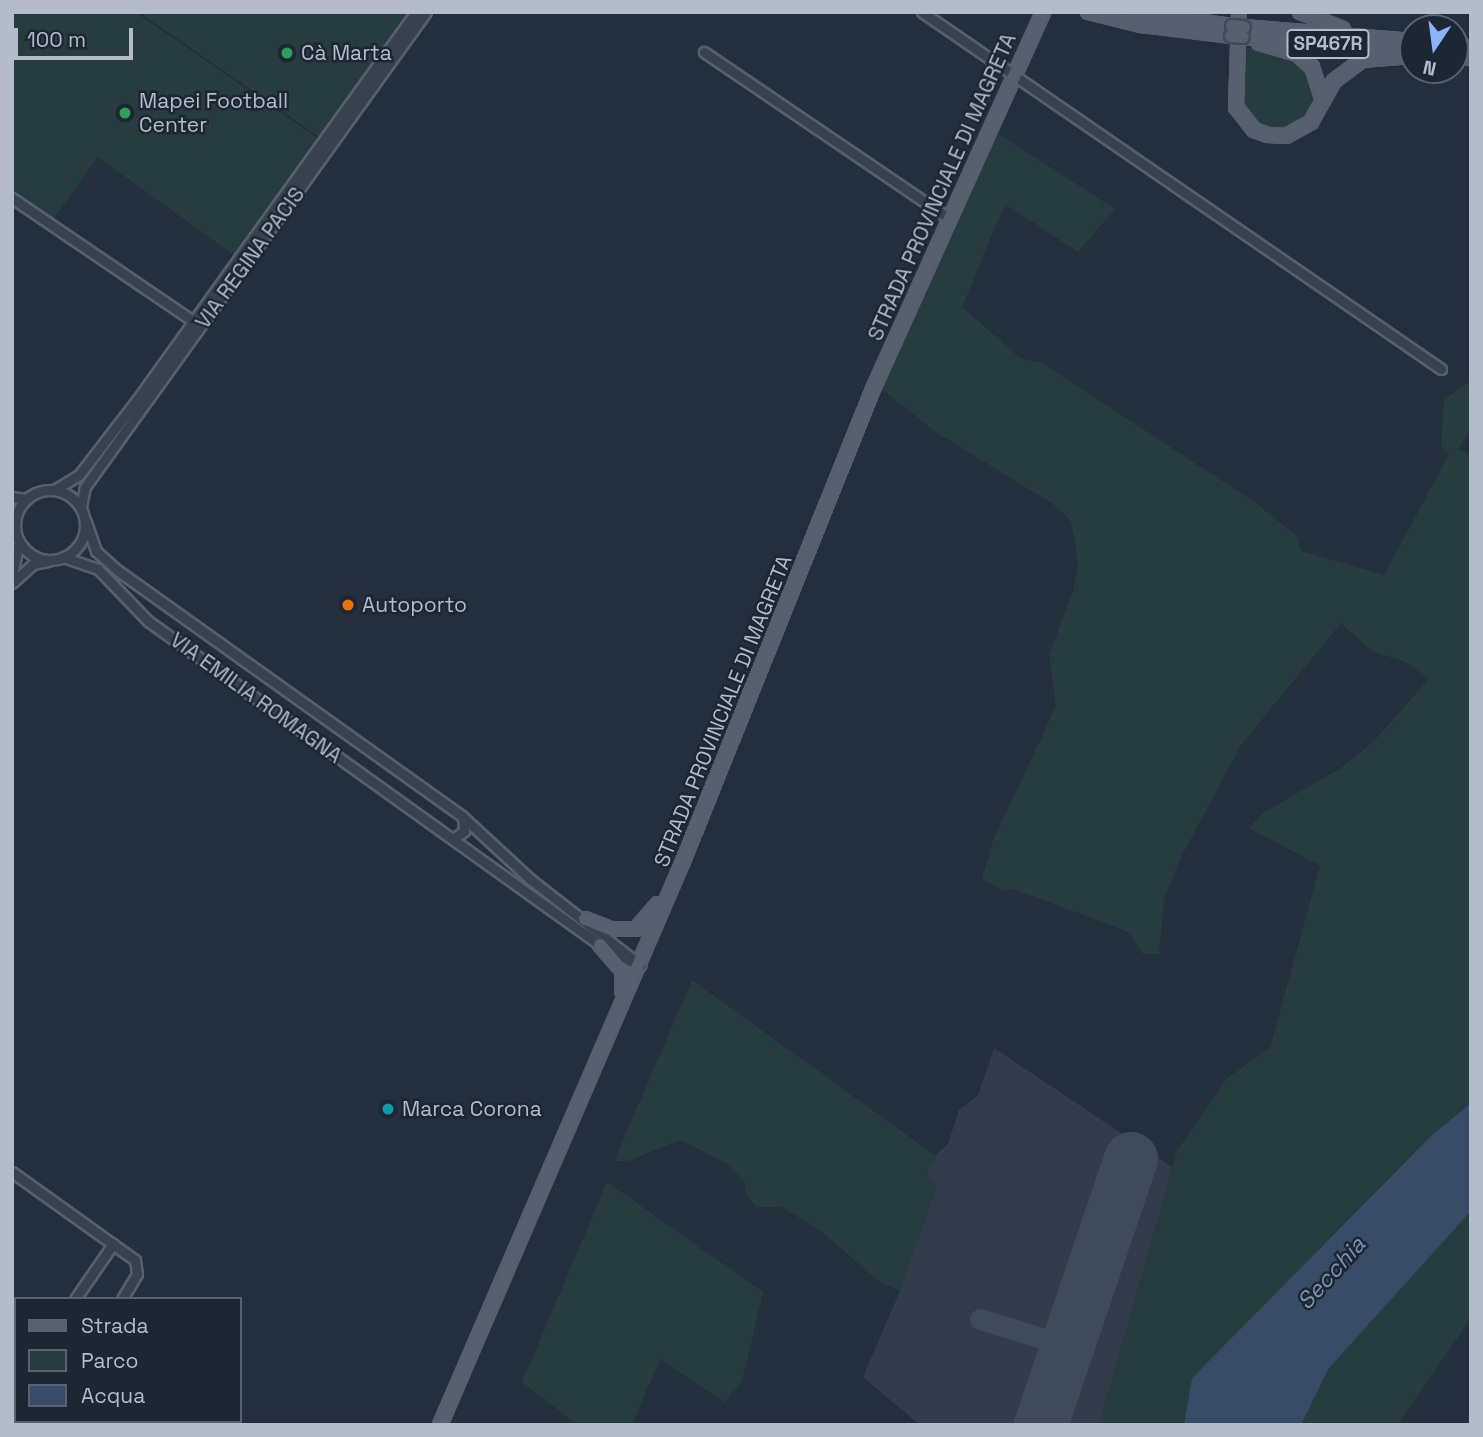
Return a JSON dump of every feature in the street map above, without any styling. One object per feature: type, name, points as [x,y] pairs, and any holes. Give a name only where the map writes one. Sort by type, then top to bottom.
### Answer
[{"type":"main road","name":"STRADA PROVINCIALE DI MAGRETA","points":[[440,1425],[640,965],[873,389],[1012,75],[1043,12]]},
{"type":"main road","name":"SP467R","points":[[1088,12],[1141,25],[1399,49]]},
{"type":"main road","name":"SP467R","points":[[1131,12],[1240,33],[1399,40]]},
{"type":"main road","points":[[1239,12],[1233,88],[1244,120],[1268,135],[1286,135],[1311,122],[1334,81],[1362,60],[1399,57]]},
{"type":"main road","points":[[1300,12],[1371,37]]},
{"type":"main road","points":[[1240,33],[1297,54],[1312,67],[1323,100]]},
{"type":"main road","points":[[585,919],[611,929],[636,929],[654,913],[672,871],[684,859]]},
{"type":"main road","points":[[600,945],[625,979],[600,1042],[603,1051]]},
{"type":"street","name":"VIA REGINA PACIS","points":[[54,490],[79,475],[416,12]]},
{"type":"street","name":"VIA REGINA PACIS","points":[[81,507],[86,487],[426,12]]},
{"type":"street","points":[[922,12],[1441,369]]},
{"type":"street","points":[[704,52],[948,218]]},
{"type":"street","points":[[12,198],[193,321]]},
{"type":"street","points":[[12,497],[26,499],[54,490],[70,495],[81,507]]},
{"type":"street","points":[[12,575],[18,563],[19,540],[14,518],[26,499]]},
{"type":"street","name":"VIA EMILIA ROMAGNA","points":[[81,507],[96,551],[117,570],[462,816],[530,879],[585,919],[640,965]]},
{"type":"street","points":[[12,583],[33,565],[58,559],[80,543],[86,522]]},
{"type":"street","name":"VIA EMILIA ROMAGNA","points":[[19,540],[33,555],[98,569],[148,621],[600,945],[640,965]]},
{"type":"street","points":[[453,839],[464,831],[462,816]]},
{"type":"street","points":[[12,1172],[114,1244],[138,1268],[123,1297]]},
{"type":"street","points":[[76,1297],[114,1244]]},
{"type":"shaded area","points":[[994,1048],[1175,1169],[1099,1425],[920,1425],[863,1377],[900,1291],[930,1160],[948,1144],[959,1110],[978,1095]]},
{"type":"green space","name":"Mapei Football Center","points":[[12,12],[135,12],[317,138],[234,255],[98,157],[47,228],[12,204]]},
{"type":"green space","name":"Cà Marta","points":[[139,12],[417,12],[340,123],[318,136]]},
{"type":"green space","points":[[1241,46],[1296,58],[1308,69],[1315,96],[1312,111],[1301,123],[1273,131],[1259,126],[1240,104]]},
{"type":"green space","points":[[997,133],[1115,209],[1078,252],[1005,204],[962,307],[1020,358],[1042,363],[1253,501],[1296,535],[1301,551],[1384,575],[1449,454],[1441,447],[1444,400],[1471,381],[1471,429],[1458,449],[1471,455],[1471,1103],[1432,1135],[1192,1378],[1184,1425],[1099,1425],[1177,1151],[1227,1078],[1270,1048],[1320,866],[1249,828],[1263,813],[1341,768],[1374,741],[1429,679],[1404,661],[1373,652],[1341,623],[1241,745],[1179,861],[1164,901],[1159,954],[1143,954],[1130,933],[1013,889],[1004,891],[982,879],[993,841],[1056,706],[1049,655],[1073,591],[1078,568],[1075,539],[1070,520],[1053,504],[937,433],[882,389],[924,287]]},
{"type":"green space","points":[[692,980],[936,1156],[926,1173],[937,1186],[900,1291],[880,1282],[821,1231],[782,1207],[756,1207],[746,1194],[744,1181],[726,1163],[681,1140],[628,1161],[614,1161]]},
{"type":"green space","points":[[607,1182],[763,1292],[742,1382],[724,1402],[660,1359],[632,1425],[578,1425],[522,1382]]},
{"type":"green space","points":[[1471,1211],[1471,1318],[1397,1425],[1301,1425],[1329,1368]]},
{"type":"water","name":"Secchia","points":[[1471,1103],[1471,1211],[1329,1368],[1301,1425],[1184,1425],[1192,1378],[1432,1135]]},
{"type":"taxiway","points":[[980,1319],[1068,1346]]},
{"type":"runway","points":[[1041,1425],[1131,1159]]},
{"type":"place","name":"Cà Marta","points":[[287,53]]},
{"type":"place","name":"Mapei Football Center","points":[[125,113]]},
{"type":"place","name":"Autoporto","points":[[348,605]]},
{"type":"place","name":"Marca Corona","points":[[388,1109]]}]
